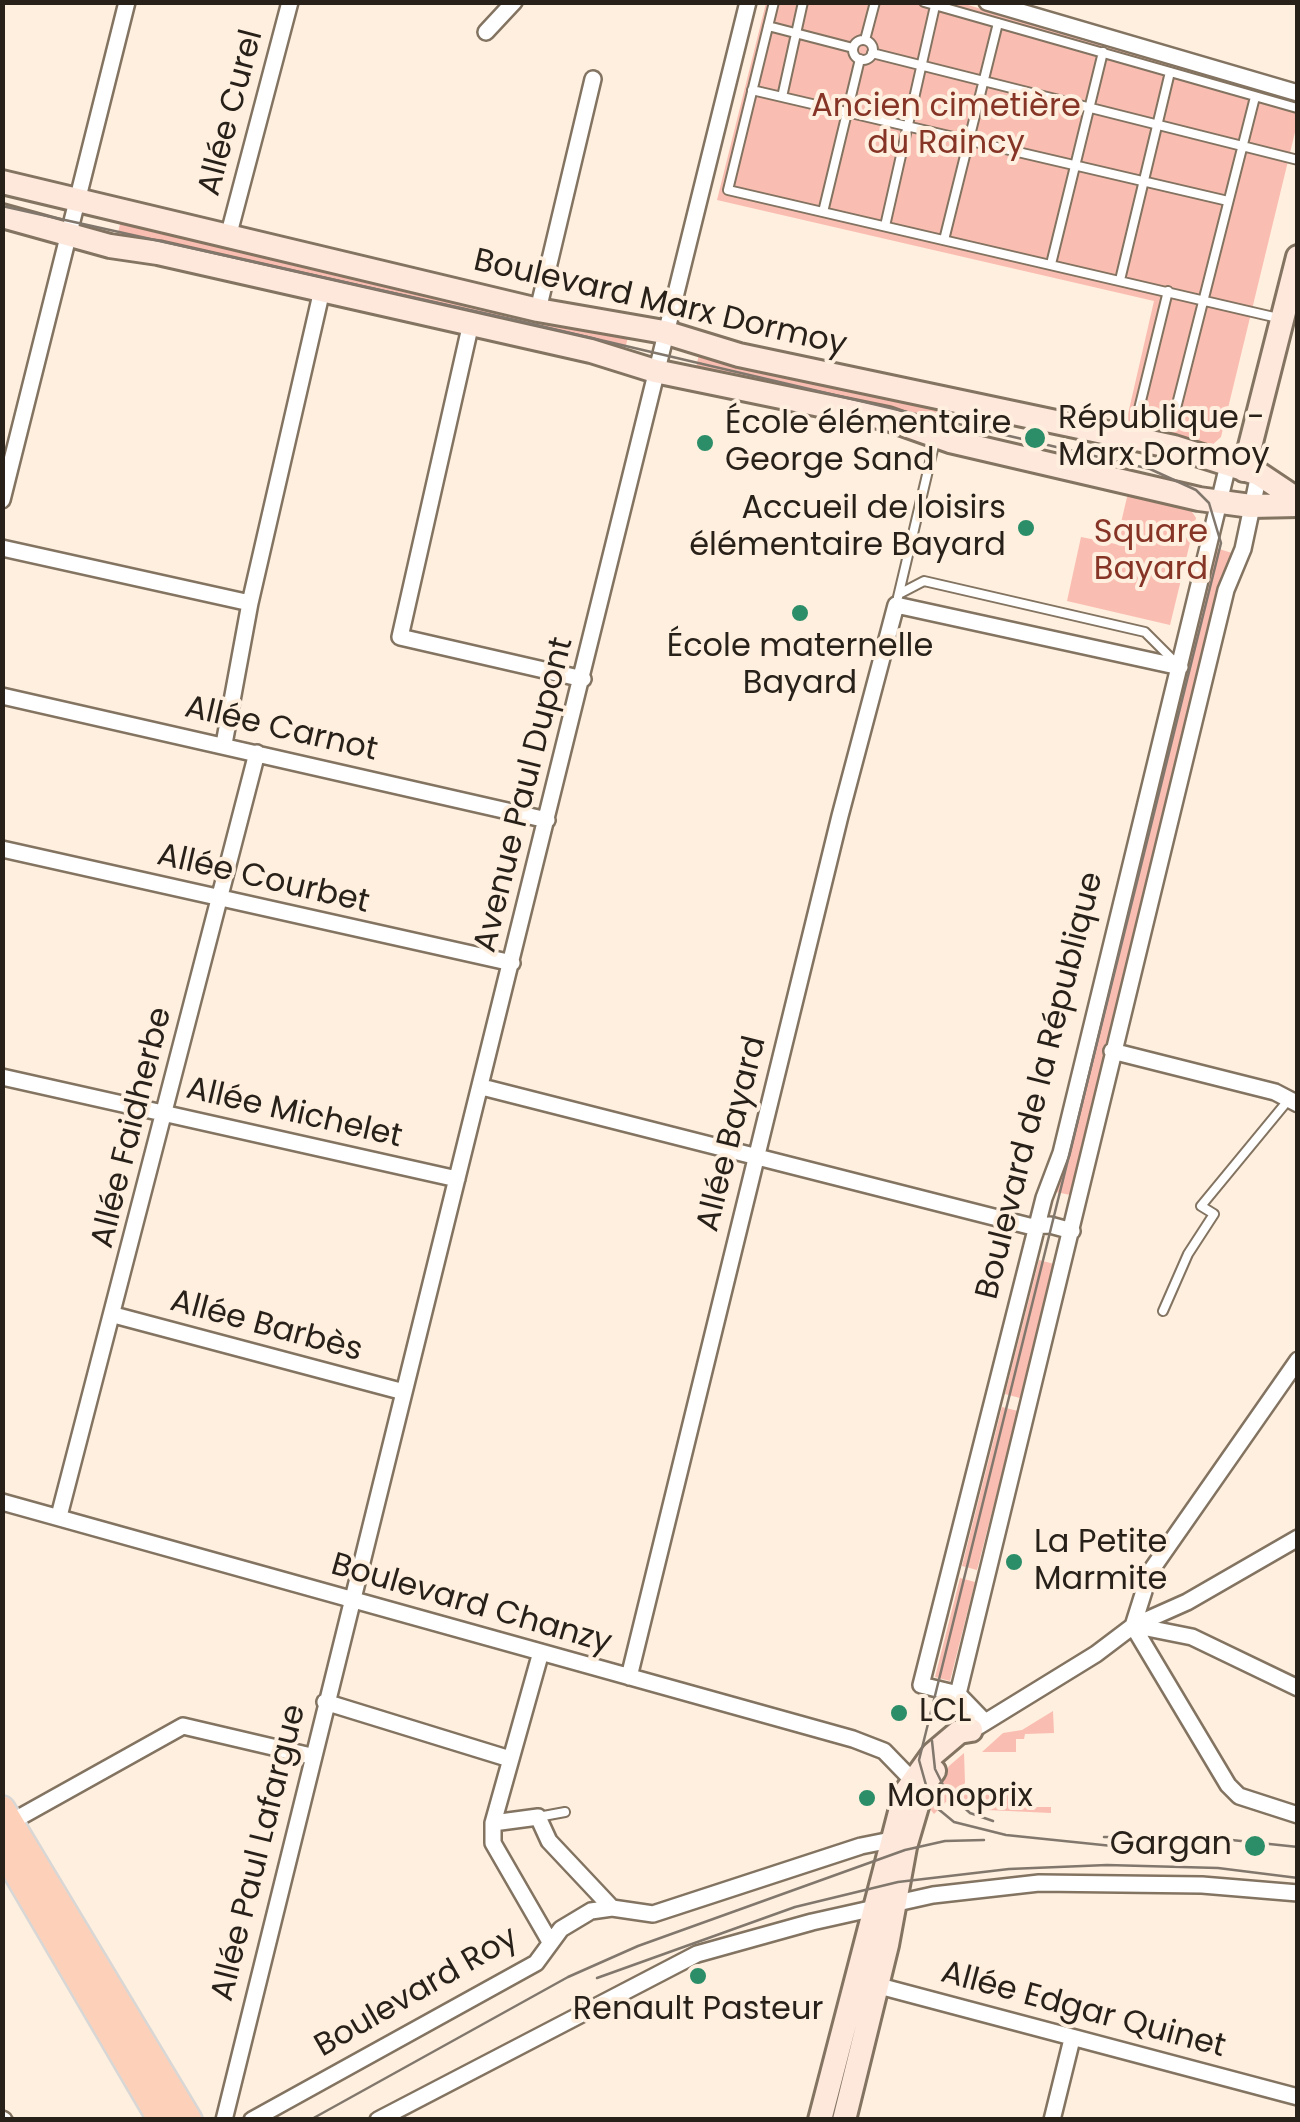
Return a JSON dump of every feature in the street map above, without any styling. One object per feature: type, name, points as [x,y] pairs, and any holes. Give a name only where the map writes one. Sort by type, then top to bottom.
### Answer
[{"type":"main road","name":"Boulevard Marx Dormoy","points":[[2,182],[538,310],[664,332],[739,355],[896,390],[960,398],[1174,447],[1243,470],[1298,502]]},
{"type":"main road","name":"Boulevard Marx Dormoy","points":[[2,216],[69,236],[591,350],[655,371],[888,419],[936,436],[1199,499],[1251,506],[1298,502]]},
{"type":"main road","name":"Boulevard de la République","points":[[1243,470],[1298,257]]},
{"type":"main road","points":[[820,2120],[866,1982],[898,1844],[917,1786],[978,1726]]},
{"type":"main road","points":[[6,1815],[189,2120]]},
{"type":"main road","points":[[2,1848],[161,2120]]},
{"type":"main road","points":[[844,2120],[866,1982]]},
{"type":"street","points":[[2,500],[127,2]]},
{"type":"street","name":"Allée Curel","points":[[228,237],[290,2]]},
{"type":"street","points":[[486,32],[514,2]]},
{"type":"street","name":"Avenue Paul Dupont","points":[[352,1600],[748,2]]},
{"type":"street","points":[[987,2],[1298,92]]},
{"type":"street","points":[[538,310],[594,78]]},
{"type":"street","points":[[224,744],[250,603],[322,290]]},
{"type":"street","points":[[470,324],[400,636],[583,679]]},
{"type":"street","name":"Boulevard de la République","points":[[978,1726],[958,1694],[922,1685],[1038,1226],[1061,1153],[1220,499],[1243,470]]},
{"type":"street","name":"Boulevard de la République","points":[[958,1694],[1226,590],[1244,549],[1251,506],[1243,470]]},
{"type":"street","points":[[2,548],[250,603]]},
{"type":"street","points":[[898,600],[1180,667]]},
{"type":"street","name":"Allée Bayard","points":[[628,1677],[898,600]]},
{"type":"street","name":"Allée Carnot","points":[[2,696],[548,820]]},
{"type":"street","name":"Allée Faidherbe","points":[[58,1516],[114,1315],[257,753]]},
{"type":"street","name":"Allée Courbet","points":[[2,849],[512,963]]},
{"type":"street","points":[[1112,1051],[1294,1101]]},
{"type":"street","name":"Allée Michelet","points":[[2,1076],[457,1179]]},
{"type":"street","points":[[482,1087],[756,1158],[1072,1231]]},
{"type":"street","name":"Allée Barbès","points":[[114,1315],[404,1392]]},
{"type":"street","points":[[1298,1360],[1150,1572],[1133,1626],[1228,1785],[1238,1796],[1298,1815]]},
{"type":"street","name":"Boulevard Chanzy","points":[[2,1502],[853,1739],[884,1751],[917,1786]]},
{"type":"street","points":[[978,1726],[1096,1654],[1133,1626],[1168,1612],[1298,1538]]},
{"type":"street","name":"Allée Paul Lafargue","points":[[224,2120],[352,1600]]},
{"type":"street","points":[[1133,1626],[1192,1637],[1298,1688]]},
{"type":"street","points":[[541,1652],[493,1822],[493,1843],[549,1940]]},
{"type":"street","points":[[325,1702],[510,1759]]},
{"type":"street","points":[[6,1815],[183,1726],[312,1756]]},
{"type":"street","points":[[493,1822],[538,1816],[549,1842],[612,1908]]},
{"type":"street","name":"Boulevard Roy","points":[[252,2120],[536,1962],[549,1940],[591,1911],[612,1908],[653,1914],[739,1882],[898,1844]]},
{"type":"street","points":[[378,2120],[697,1954],[845,1914],[920,1897],[1039,1883],[1097,1882],[1298,1893]]},
{"type":"street","points":[[845,1914],[876,1943],[920,1897]]},
{"type":"street","name":"Allée Edgar Quinet","points":[[866,1982],[1298,2097]]},
{"type":"street","points":[[1052,2120],[1072,2039]]},
{"type":"lane","points":[[774,2],[728,190],[1282,319]]},
{"type":"lane","points":[[782,97],[803,2]]},
{"type":"lane","points":[[853,48],[865,40],[875,2]]},
{"type":"lane","points":[[924,2],[1296,108]]},
{"type":"lane","points":[[885,226],[935,6]]},
{"type":"lane","points":[[944,240],[998,23]]},
{"type":"lane","points":[[768,26],[853,48],[860,59]]},
{"type":"lane","points":[[865,40],[872,52]]},
{"type":"lane","points":[[823,212],[860,59],[872,52],[1298,160]]},
{"type":"lane","points":[[1051,264],[1103,52]]},
{"type":"lane","points":[[1120,280],[1170,72]]},
{"type":"lane","points":[[752,90],[1228,201]]},
{"type":"lane","points":[[1168,291],[1138,416],[1172,424],[1255,97]]},
{"type":"lane","points":[[898,600],[936,436]]},
{"type":"lane","points":[[898,600],[924,581],[1144,632],[1180,667]]},
{"type":"lane","points":[[1163,1310],[1188,1254],[1214,1214],[1201,1206],[1294,1101]]},
{"type":"lane","points":[[538,1816],[566,1812]]},
{"type":"green space","name":"Ancien cimetière du Raincy","points":[[766,3],[961,3],[1297,101],[1297,124],[1221,437],[1211,446],[1125,427],[1154,301],[717,200]]},
{"type":"green space","points":[[122,216],[629,333],[623,357],[116,241]]},
{"type":"green space","points":[[700,349],[951,403],[944,434],[695,373]]},
{"type":"green space","name":"Square Bayard","points":[[1128,493],[1189,507],[1196,518],[1170,625],[1067,601],[1081,537],[1116,544]]},
{"type":"green space","points":[[1213,547],[1235,554],[1075,1196],[1051,1191]]},
{"type":"green space","points":[[1039,1260],[1054,1264],[1020,1398],[1005,1394]]},
{"type":"green space","points":[[1002,1407],[1018,1411],[977,1570],[962,1566]]},
{"type":"green space","points":[[960,1578],[975,1582],[950,1681],[935,1677]]},
{"type":"green space","points":[[1053,1711],[1054,1733],[1025,1734],[1024,1739],[1016,1739],[1016,1752],[982,1752],[1003,1733],[1022,1730]]},
{"type":"green space","points":[[964,1753],[965,1783],[934,1814],[927,1805],[949,1766]]},
{"type":"green space","points":[[1017,1788],[1018,1807],[1051,1807],[1051,1813],[987,1810],[970,1805],[962,1796],[970,1789]]},
{"type":"tram line","points":[[2,206],[515,320],[1150,469],[1196,490],[1209,503],[1221,543],[919,1760],[931,1803],[954,1822],[1006,1835],[1122,1847]]},
{"type":"tram line","points":[[932,1741],[935,1769],[946,1791],[970,1813],[993,1821]]},
{"type":"tram line","points":[[1104,1837],[1222,1839],[1298,1847]]},
{"type":"tram line","points":[[310,2120],[568,1977],[638,1946],[905,1850],[945,1841],[984,1840]]},
{"type":"tram line","points":[[597,1978],[795,1907],[898,1882],[1009,1869],[1107,1865],[1218,1868],[1298,1878]]},
{"type":"place","name":"République - Marx Dormoy","points":[[1035,438]]},
{"type":"place","name":"École élémentaire George Sand","points":[[705,443]]},
{"type":"place","name":"Accueil de loisirs élémentaire Bayard","points":[[1026,528]]},
{"type":"place","name":"École maternelle Bayard","points":[[800,613]]},
{"type":"place","name":"La Petite Marmite","points":[[1014,1562]]},
{"type":"place","name":"LCL","points":[[899,1713]]},
{"type":"place","name":"Monoprix","points":[[867,1798]]},
{"type":"place","name":"Gargan","points":[[1255,1846]]},
{"type":"place","name":"Renault Pasteur","points":[[698,1976]]}]
